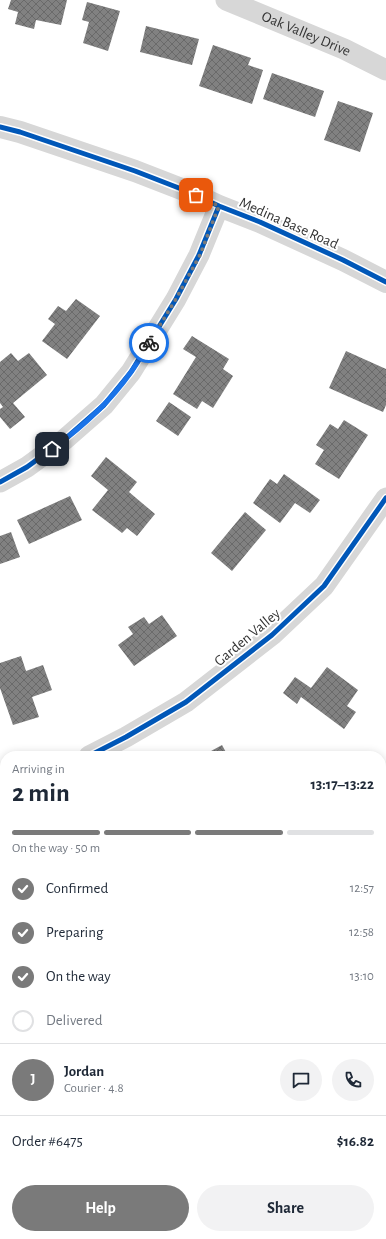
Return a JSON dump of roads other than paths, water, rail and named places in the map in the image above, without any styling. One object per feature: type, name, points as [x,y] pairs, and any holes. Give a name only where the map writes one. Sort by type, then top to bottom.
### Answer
[{"type":"street","name":"Oak Valley Drive","points":[[226,0],[344,49],[386,70]]},
{"type":"street","name":"Medina Base Road","points":[[0,127],[20,132],[135,171],[184,190],[260,222],[343,260],[386,282]]},
{"type":"street","points":[[0,482],[27,467],[64,440],[104,405],[132,372],[176,299],[200,255],[219,206]]},
{"type":"street","name":"Garden Valley","points":[[99,751],[186,702],[272,635],[324,586],[386,498]]}]
